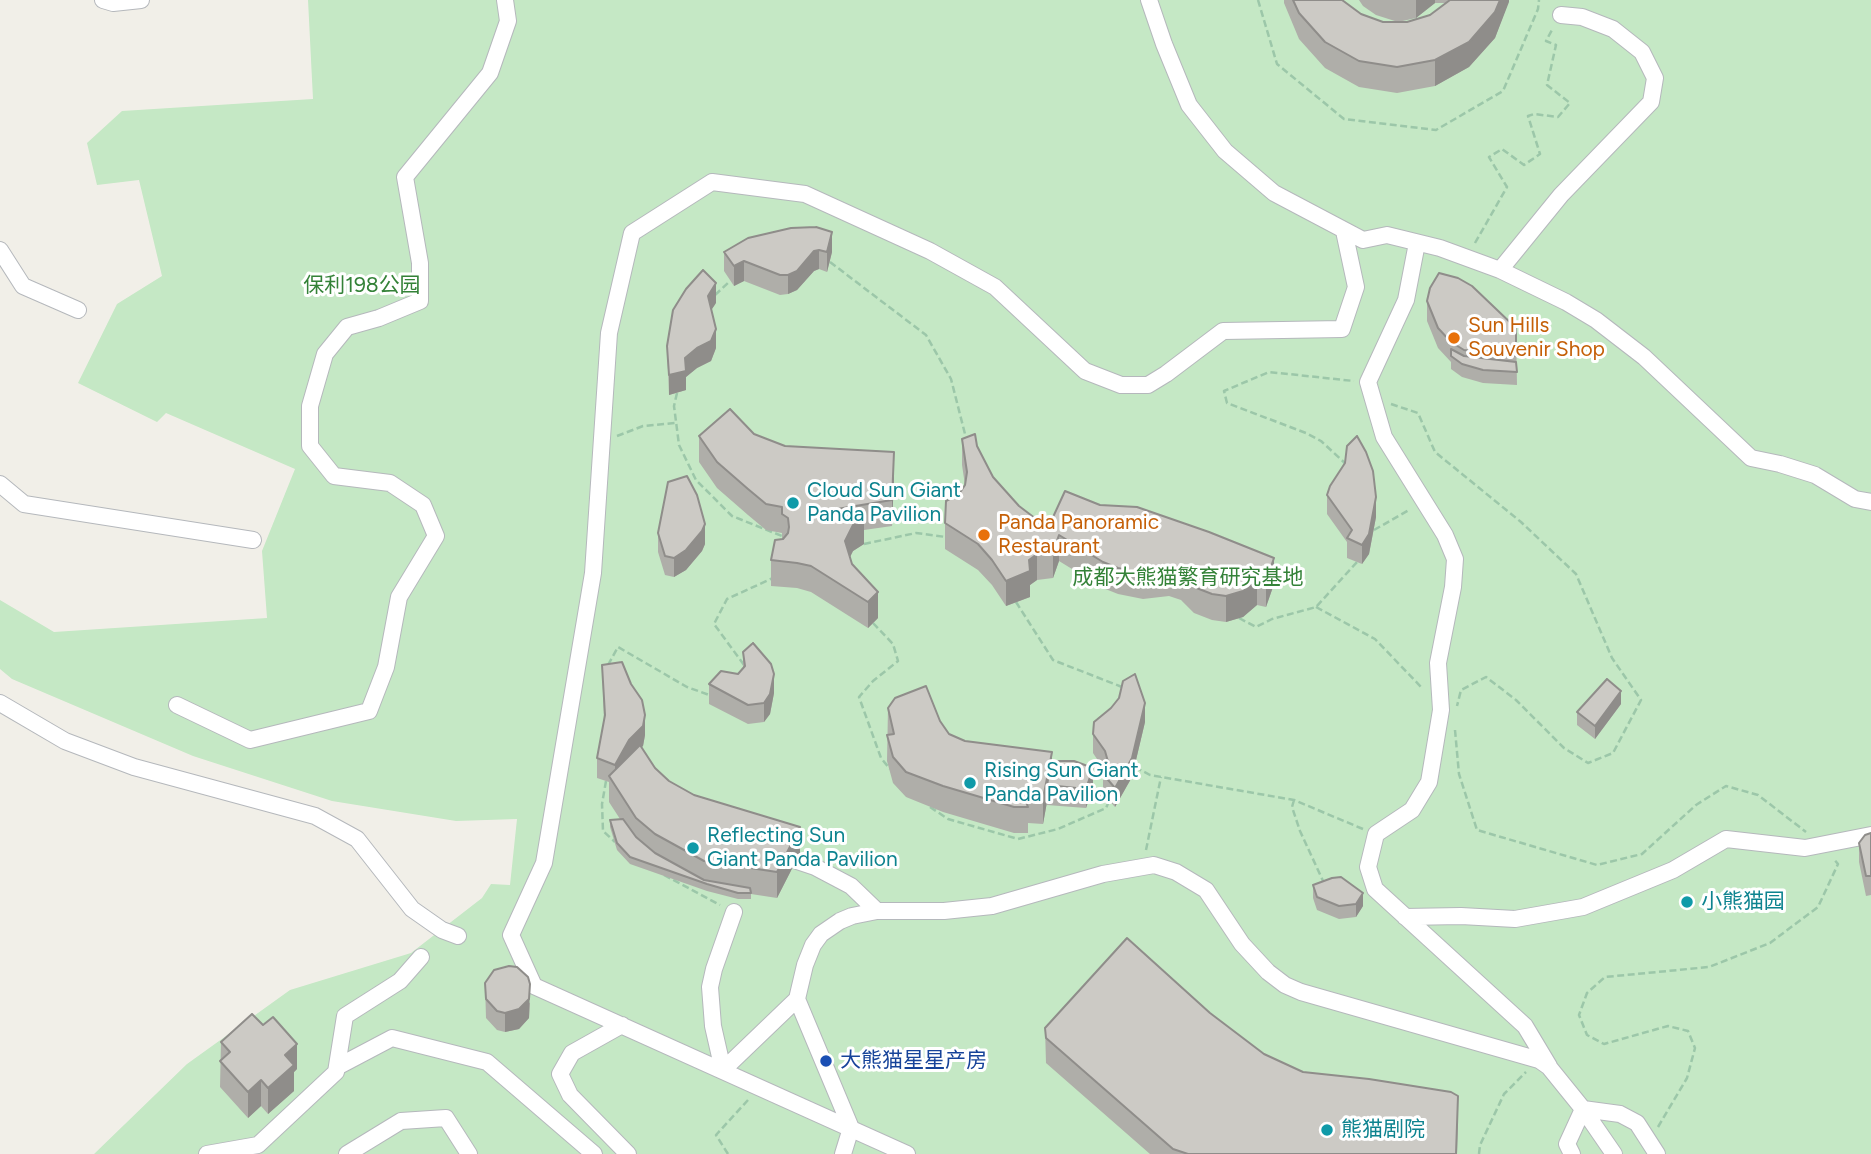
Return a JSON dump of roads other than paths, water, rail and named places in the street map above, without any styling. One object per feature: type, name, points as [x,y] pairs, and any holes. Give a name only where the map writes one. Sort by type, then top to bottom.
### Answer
[{"type":"street","points":[[103,0],[113,3],[141,0]]},
{"type":"street","points":[[177,705],[250,740],[369,710],[386,667],[399,597],[436,536],[423,505],[390,483],[334,476],[310,446],[310,406],[325,354],[347,327],[379,318],[420,301],[420,263],[405,177],[489,72],[508,21],[505,0]]},
{"type":"street","points":[[1149,0],[1189,105],[1225,151],[1274,193],[1363,240],[1387,235],[1466,257],[1566,302],[1596,320],[1644,357],[1751,458],[1815,475],[1855,499],[1871,502]]},
{"type":"street","points":[[1500,270],[1561,195],[1651,102],[1655,78],[1642,52],[1613,29],[1582,17],[1561,15]]},
{"type":"street","points":[[907,1154],[534,986],[511,935],[544,863],[593,573],[609,333],[632,233],[712,182],[805,194],[930,251],[995,287],[1085,370],[1121,385],[1148,385],[1223,331],[1342,329],[1356,287],[1344,231]]},
{"type":"street","points":[[1417,243],[1406,300],[1370,390],[1384,437],[1445,535],[1455,559],[1453,587],[1438,663],[1440,719],[1429,782],[1412,810],[1376,834],[1368,867],[1375,889],[1525,1026],[1544,1064],[1583,1109],[1614,1154]]},
{"type":"street","points":[[0,250],[23,286],[78,310]]},
{"type":"street","points":[[0,484],[24,504],[253,540]]},
{"type":"street","points":[[0,703],[65,741],[134,767],[315,816],[357,839],[412,909],[442,930],[458,936]]},
{"type":"street","points":[[1405,917],[1515,919],[1583,906],[1673,870],[1726,839],[1805,848],[1871,835]]},
{"type":"street","points":[[797,861],[815,867],[851,886],[877,911]]},
{"type":"street","points":[[723,1070],[797,999],[813,945],[821,934],[841,921],[877,911],[944,911],[992,906],[1103,874],[1154,865],[1176,872],[1206,890],[1242,944],[1268,972],[1286,985],[1300,992],[1544,1064]]},
{"type":"street","points":[[723,1070],[713,1026],[710,987],[734,912]]},
{"type":"street","points":[[207,1154],[258,1145],[336,1072],[345,1016],[400,981],[421,957]]},
{"type":"street","points":[[797,999],[851,1128],[843,1154]]},
{"type":"street","points":[[622,1025],[572,1053],[559,1074],[570,1095],[628,1154]]},
{"type":"street","points":[[337,1067],[392,1038],[487,1062],[594,1154]]},
{"type":"street","points":[[1583,1109],[1620,1114],[1637,1122],[1653,1148]]},
{"type":"street","points":[[1572,1154],[1567,1144],[1583,1109]]},
{"type":"street","points":[[347,1154],[401,1121],[446,1118],[469,1154]]},
{"type":"place","name":"Sun Hills Souvenir Shop","points":[[1454,338]]},
{"type":"place","name":"Cloud Sun Giant Panda Pavilion","points":[[793,503]]},
{"type":"place","name":"Panda Panoramic Restaurant","points":[[984,535]]},
{"type":"place","name":"Rising Sun Giant Panda Pavilion","points":[[970,783]]},
{"type":"place","name":"Reflecting Sun Giant Panda Pavilion","points":[[693,848]]},
{"type":"place","name":"小熊猫园","points":[[1687,902]]},
{"type":"place","name":"大熊猫星星产房","points":[[826,1061]]},
{"type":"place","name":"熊猫剧院","points":[[1327,1130]]},
{"type":"park label","name":"保利198公园","points":[[362,286]]},
{"type":"park label","name":"成都大熊猫繁育研究基地","points":[[1188,578]]}]
